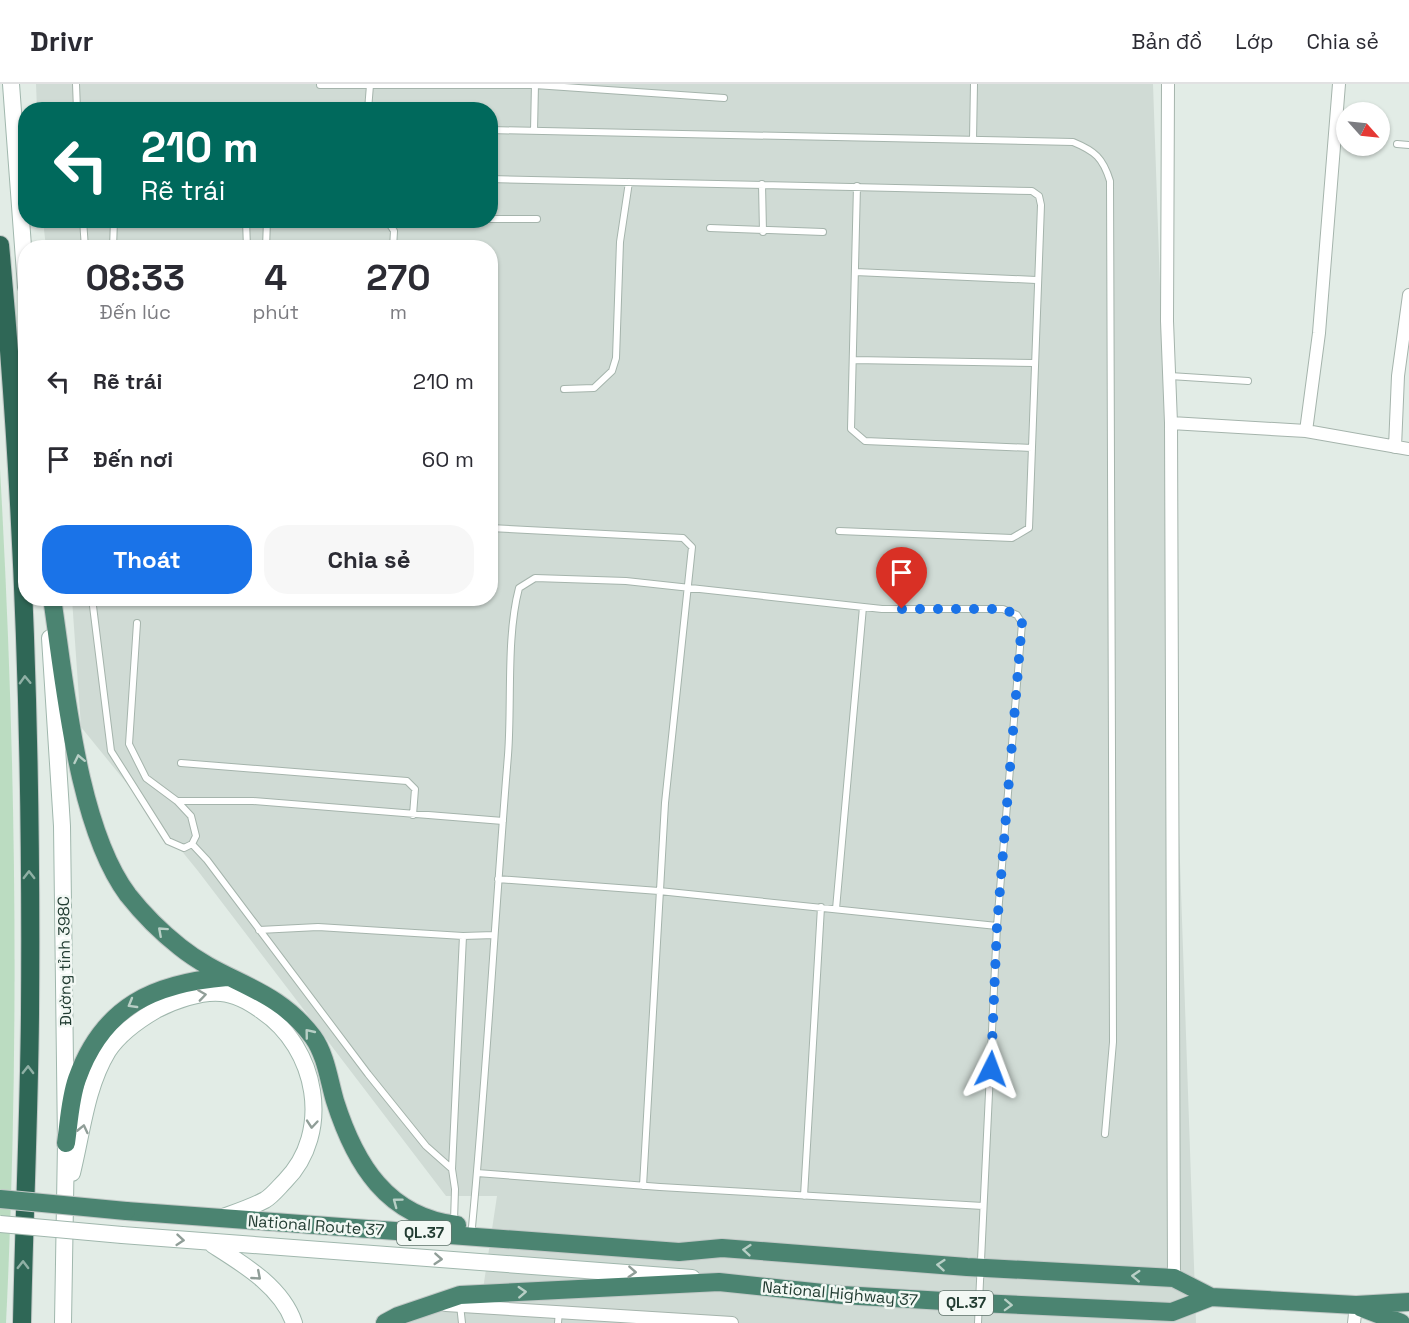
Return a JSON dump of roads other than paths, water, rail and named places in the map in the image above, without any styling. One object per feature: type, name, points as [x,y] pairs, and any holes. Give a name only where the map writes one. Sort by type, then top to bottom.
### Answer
[{"type":"highway","points":[[0,245],[12,373],[18,510]]},
{"type":"highway","points":[[22,606],[29,761],[30,1015],[22,1323]]},
{"type":"highway","points":[[51,606],[69,714],[88,804],[106,854],[128,894],[154,924],[180,947],[227,977],[260,990],[291,1011],[315,1040],[328,1072],[335,1102],[360,1163],[381,1190],[408,1210],[439,1223],[722,1248]]},
{"type":"highway","points":[[66,1143],[77,1080],[95,1041],[124,1008],[164,987],[195,979],[227,977]]},
{"type":"highway","name":"National Route 37","points":[[0,1199],[126,1211],[679,1252],[722,1248]]},
{"type":"highway","name":"National Highway 37","points":[[722,1248],[979,1268],[1174,1278],[1211,1297],[1355,1314],[1401,1323]]},
{"type":"highway","points":[[1172,1312],[1174,1278]]},
{"type":"highway","name":"National Highway 37","points":[[719,1282],[978,1304],[1172,1312],[1211,1297]]},
{"type":"highway","name":"QL.37","points":[[385,1323],[460,1295],[719,1282]]},
{"type":"highway","name":"National Highway 37","points":[[1355,1314],[1409,1302]]},
{"type":"main road","points":[[11,84],[18,178]]},
{"type":"main road","name":"Đường tỉnh 398C","points":[[50,606],[62,826],[66,1143],[63,1305],[65,1323]]},
{"type":"main road","points":[[65,1206],[93,1085],[108,1051],[131,1025],[165,1005],[193,997],[221,993],[251,1003],[280,1023],[300,1049],[310,1078],[314,1108],[310,1141],[292,1173],[267,1199],[223,1217]]},
{"type":"main road","points":[[0,1224],[209,1243],[671,1275],[719,1282]]},
{"type":"main road","points":[[209,1243],[244,1264],[272,1288],[294,1323]]},
{"type":"street","points":[[1168,84],[1167,321],[1171,423],[1174,1278]]},
{"type":"street","points":[[1306,432],[1318,333],[1339,84]]},
{"type":"street","points":[[1395,447],[1398,376],[1409,295]]},
{"type":"street","points":[[1171,423],[1306,432],[1409,449]]},
{"type":"street","points":[[430,1305],[460,1305],[559,1317],[732,1323]]},
{"type":"lane","points":[[76,84],[77,102]]},
{"type":"lane","points":[[973,140],[974,84]]},
{"type":"lane","points":[[320,85],[535,85],[724,98]]},
{"type":"lane","points":[[369,102],[370,85]]},
{"type":"lane","points":[[534,131],[535,85]]},
{"type":"lane","points":[[498,130],[1073,142],[1095,152],[1105,163],[1110,181],[1113,1042],[1105,1134]]},
{"type":"lane","points":[[1398,144],[1409,145]]},
{"type":"lane","points":[[498,179],[1032,191],[1039,196],[1041,205],[1036,280],[1029,528],[1012,538],[839,531]]},
{"type":"lane","points":[[564,389],[594,388],[612,371],[616,358],[620,242],[629,182]]},
{"type":"lane","points":[[762,184],[763,232]]},
{"type":"lane","points":[[857,186],[851,429],[865,441],[1032,448]]},
{"type":"lane","points":[[498,219],[537,219]]},
{"type":"lane","points":[[710,228],[763,232],[823,232]]},
{"type":"lane","points":[[855,272],[1036,280]]},
{"type":"lane","points":[[853,360],[1034,363]]},
{"type":"lane","points":[[1169,376],[1248,381]]},
{"type":"lane","points":[[498,528],[683,538],[692,548],[679,656],[659,891],[643,1186]]},
{"type":"lane","points":[[463,1226],[477,1173],[511,719],[514,608],[519,588],[535,578],[626,581],[863,607],[1003,609],[1017,615],[1022,622],[997,926],[978,1323]]},
{"type":"lane","points":[[93,606],[111,751],[168,842],[184,848],[192,844],[196,836],[191,816],[177,801],[146,778],[129,744],[137,623]]},
{"type":"lane","points":[[836,909],[863,607]]},
{"type":"lane","points":[[181,763],[407,781],[415,789],[413,815]]},
{"type":"lane","points":[[177,801],[253,801],[503,821]]},
{"type":"lane","points":[[192,844],[207,860],[368,1074],[426,1146],[452,1169]]},
{"type":"lane","points":[[498,879],[659,891],[997,926]]},
{"type":"lane","points":[[804,1196],[820,908]]},
{"type":"lane","points":[[259,930],[318,927],[463,936],[494,934]]},
{"type":"lane","points":[[463,936],[452,1169],[463,1226]]},
{"type":"lane","points":[[477,1173],[643,1186],[983,1206]]},
{"type":"lane","points":[[460,1305],[462,1323]]}]
